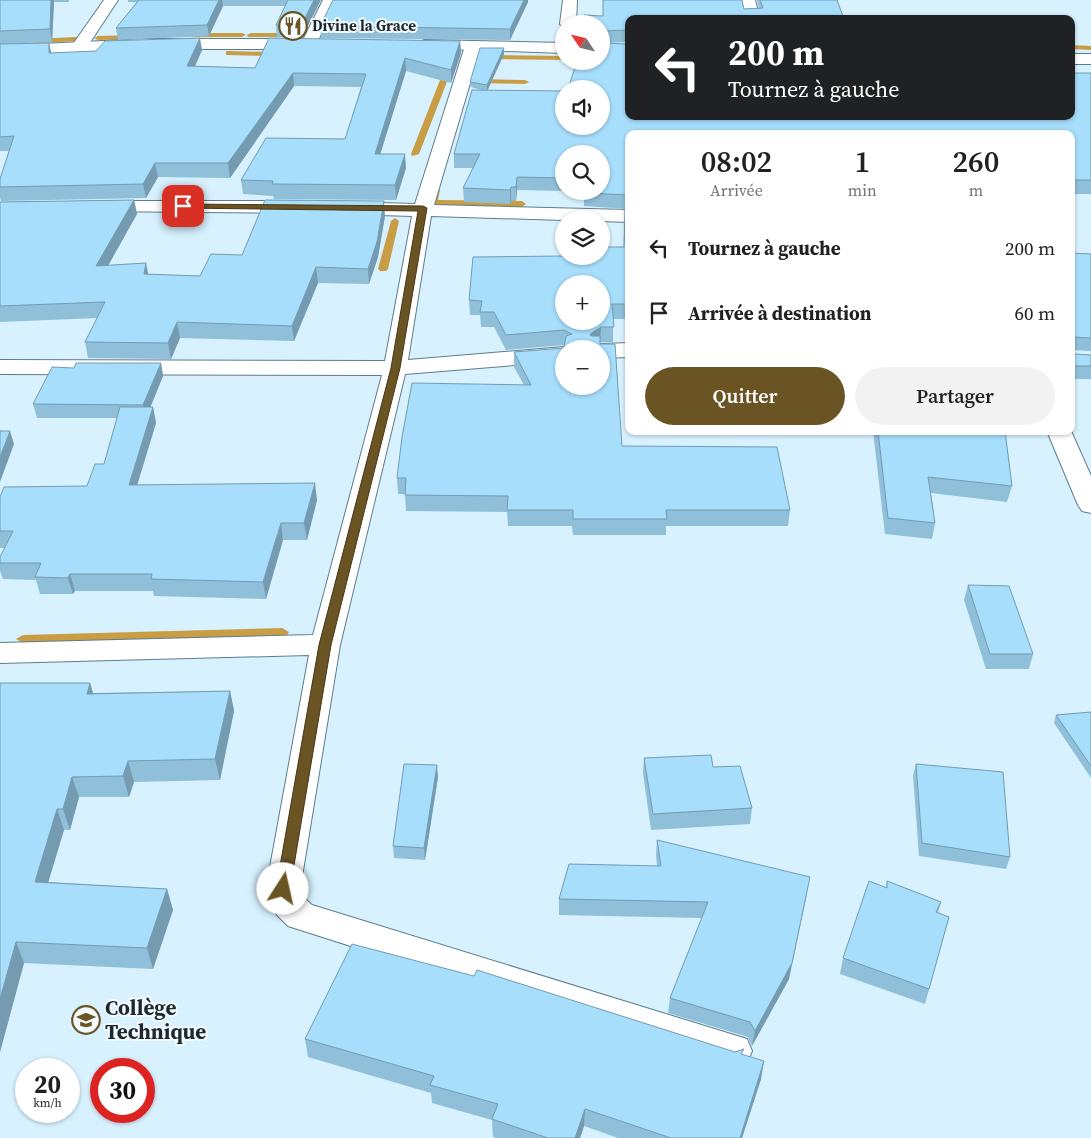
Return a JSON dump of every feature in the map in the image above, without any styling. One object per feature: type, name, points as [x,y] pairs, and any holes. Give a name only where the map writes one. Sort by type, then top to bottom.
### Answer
[{"type":"street","points":[[79,47],[111,0]]},
{"type":"street","points":[[309,44],[330,0]]},
{"type":"street","points":[[569,15],[570,0]]},
{"type":"street","points":[[748,0],[751,15]]},
{"type":"street","points":[[0,51],[217,43],[328,44]]},
{"type":"street","points":[[405,44],[555,48]]},
{"type":"street","points":[[472,46],[423,208],[395,368],[325,645],[283,889],[288,905],[300,916],[733,1051]]},
{"type":"street","points":[[1075,59],[1091,59]]},
{"type":"street","points":[[84,207],[423,208],[625,216]]},
{"type":"street","points":[[610,351],[625,350]]},
{"type":"street","points":[[0,368],[395,368],[555,355]]},
{"type":"street","points":[[1061,435],[1091,505]]},
{"type":"street","points":[[0,653],[325,645]]},
{"type":"building","points":[[0,0],[51,0],[50,29],[0,31]]},
{"type":"building","points":[[139,0],[219,0],[207,25],[116,28]]},
{"type":"building","points":[[288,0],[314,0],[301,26],[276,25]]},
{"type":"building","points":[[333,0],[524,0],[510,29],[320,26]]},
{"type":"building","points":[[603,0],[742,0],[744,9],[763,8],[760,0],[837,0],[843,15],[625,15],[625,30],[610,31],[610,15],[603,15]]},
{"type":"building","points":[[200,38],[187,66],[255,68],[269,38],[460,41],[451,70],[405,58],[375,154],[405,154],[395,185],[272,184],[273,181],[241,180],[266,138],[345,139],[366,74],[293,73],[228,163],[155,163],[143,184],[0,187],[0,179],[14,136],[0,137],[0,44],[49,43],[49,53],[96,51],[105,41]]},
{"type":"building","points":[[610,43],[625,44],[625,120],[1075,120],[1075,73],[1091,73],[1091,180],[1075,180],[1075,130],[625,130],[625,195],[610,194],[610,145],[555,145],[555,178],[517,177],[516,187],[511,187],[510,190],[463,188],[480,154],[454,154],[472,90],[555,91],[555,135],[610,135],[610,80],[571,80],[574,70],[610,70]]},
{"type":"building","points":[[480,48],[504,48],[487,85],[470,82]]},
{"type":"building","points":[[134,200],[96,266],[146,263],[144,274],[200,276],[211,254],[242,255],[265,200],[384,201],[377,242],[368,269],[316,267],[292,326],[177,322],[168,343],[85,342],[105,302],[0,306],[0,202]]},
{"type":"building","points":[[625,210],[625,304],[612,304],[614,327],[610,327],[610,275],[555,275],[555,330],[564,330],[506,335],[494,312],[480,312],[482,301],[469,300],[473,257],[555,256],[555,265],[610,265],[610,247],[624,247]]},
{"type":"building","points":[[1075,253],[1091,254],[1091,338],[1075,337]]},
{"type":"building","points":[[564,330],[596,330],[590,334],[591,336],[600,336],[600,340],[565,340],[566,336],[572,334]]},
{"type":"building","points":[[610,344],[615,344],[622,446],[777,447],[790,510],[666,510],[667,519],[573,519],[573,510],[507,510],[508,496],[405,495],[406,478],[397,478],[412,383],[531,385],[514,352],[555,349],[555,395],[610,395]]},
{"type":"building","points":[[1075,354],[1091,355],[1091,366],[1075,366]]},
{"type":"building","points":[[76,363],[161,363],[143,405],[33,404],[52,367],[74,368]]},
{"type":"building","points":[[120,407],[153,407],[129,485],[315,483],[304,523],[281,523],[263,582],[151,579],[152,574],[70,574],[68,578],[35,577],[41,563],[0,563],[0,557],[13,531],[0,531],[0,497],[4,487],[87,486],[95,464],[104,464]]},
{"type":"building","points":[[0,431],[10,431],[0,457]]},
{"type":"building","points":[[878,435],[1006,435],[1012,486],[928,477],[935,523],[888,518]]},
{"type":"building","points":[[968,585],[1009,586],[1033,654],[990,654]]},
{"type":"building","points":[[0,683],[90,683],[87,694],[230,691],[215,759],[128,761],[123,776],[72,777],[63,809],[57,809],[35,882],[167,889],[147,948],[16,942],[0,999]]},
{"type":"building","points":[[1091,712],[1091,766],[1056,715]]},
{"type":"building","points":[[711,755],[713,767],[740,766],[752,808],[653,814],[644,758]]},
{"type":"building","points":[[404,764],[437,765],[424,848],[393,846]]},
{"type":"building","points":[[916,764],[1003,772],[1010,857],[922,843]]},
{"type":"building","points":[[657,840],[810,877],[792,963],[755,1031],[750,1022],[670,998],[708,902],[559,899],[569,864],[661,866]]},
{"type":"building","points":[[869,881],[887,888],[887,881],[941,902],[936,912],[949,917],[929,989],[843,958]]},
{"type":"building","points":[[352,944],[474,976],[477,970],[735,1052],[744,1049],[741,1054],[764,1061],[740,1138],[671,1138],[585,1109],[575,1138],[548,1138],[492,1119],[498,1104],[430,1085],[434,1076],[305,1039]]},
{"type":"waterway","points":[[193,35],[242,35]]},
{"type":"waterway","points":[[251,35],[294,35]]},
{"type":"waterway","points":[[98,38],[135,37]]},
{"type":"waterway","points":[[37,41],[74,39]]},
{"type":"waterway","points":[[1075,47],[1091,48]]},
{"type":"waterway","points":[[229,53],[270,54]]},
{"type":"waterway","points":[[487,57],[555,58]]},
{"type":"waterway","points":[[415,154],[446,74],[438,71]]},
{"type":"waterway","points":[[481,81],[525,82]]},
{"type":"waterway","points":[[436,190],[433,203],[522,204]]},
{"type":"waterway","points":[[383,269],[395,221]]},
{"type":"waterway","points":[[23,639],[282,632]]},
{"type":"place","name":"Divine la Grace","points":[[293,26]]},
{"type":"place","name":"Collège Technique","points":[[86,1020]]},
{"type":"route","points":[[183,206],[423,208],[395,368],[325,645],[283,889]]}]
